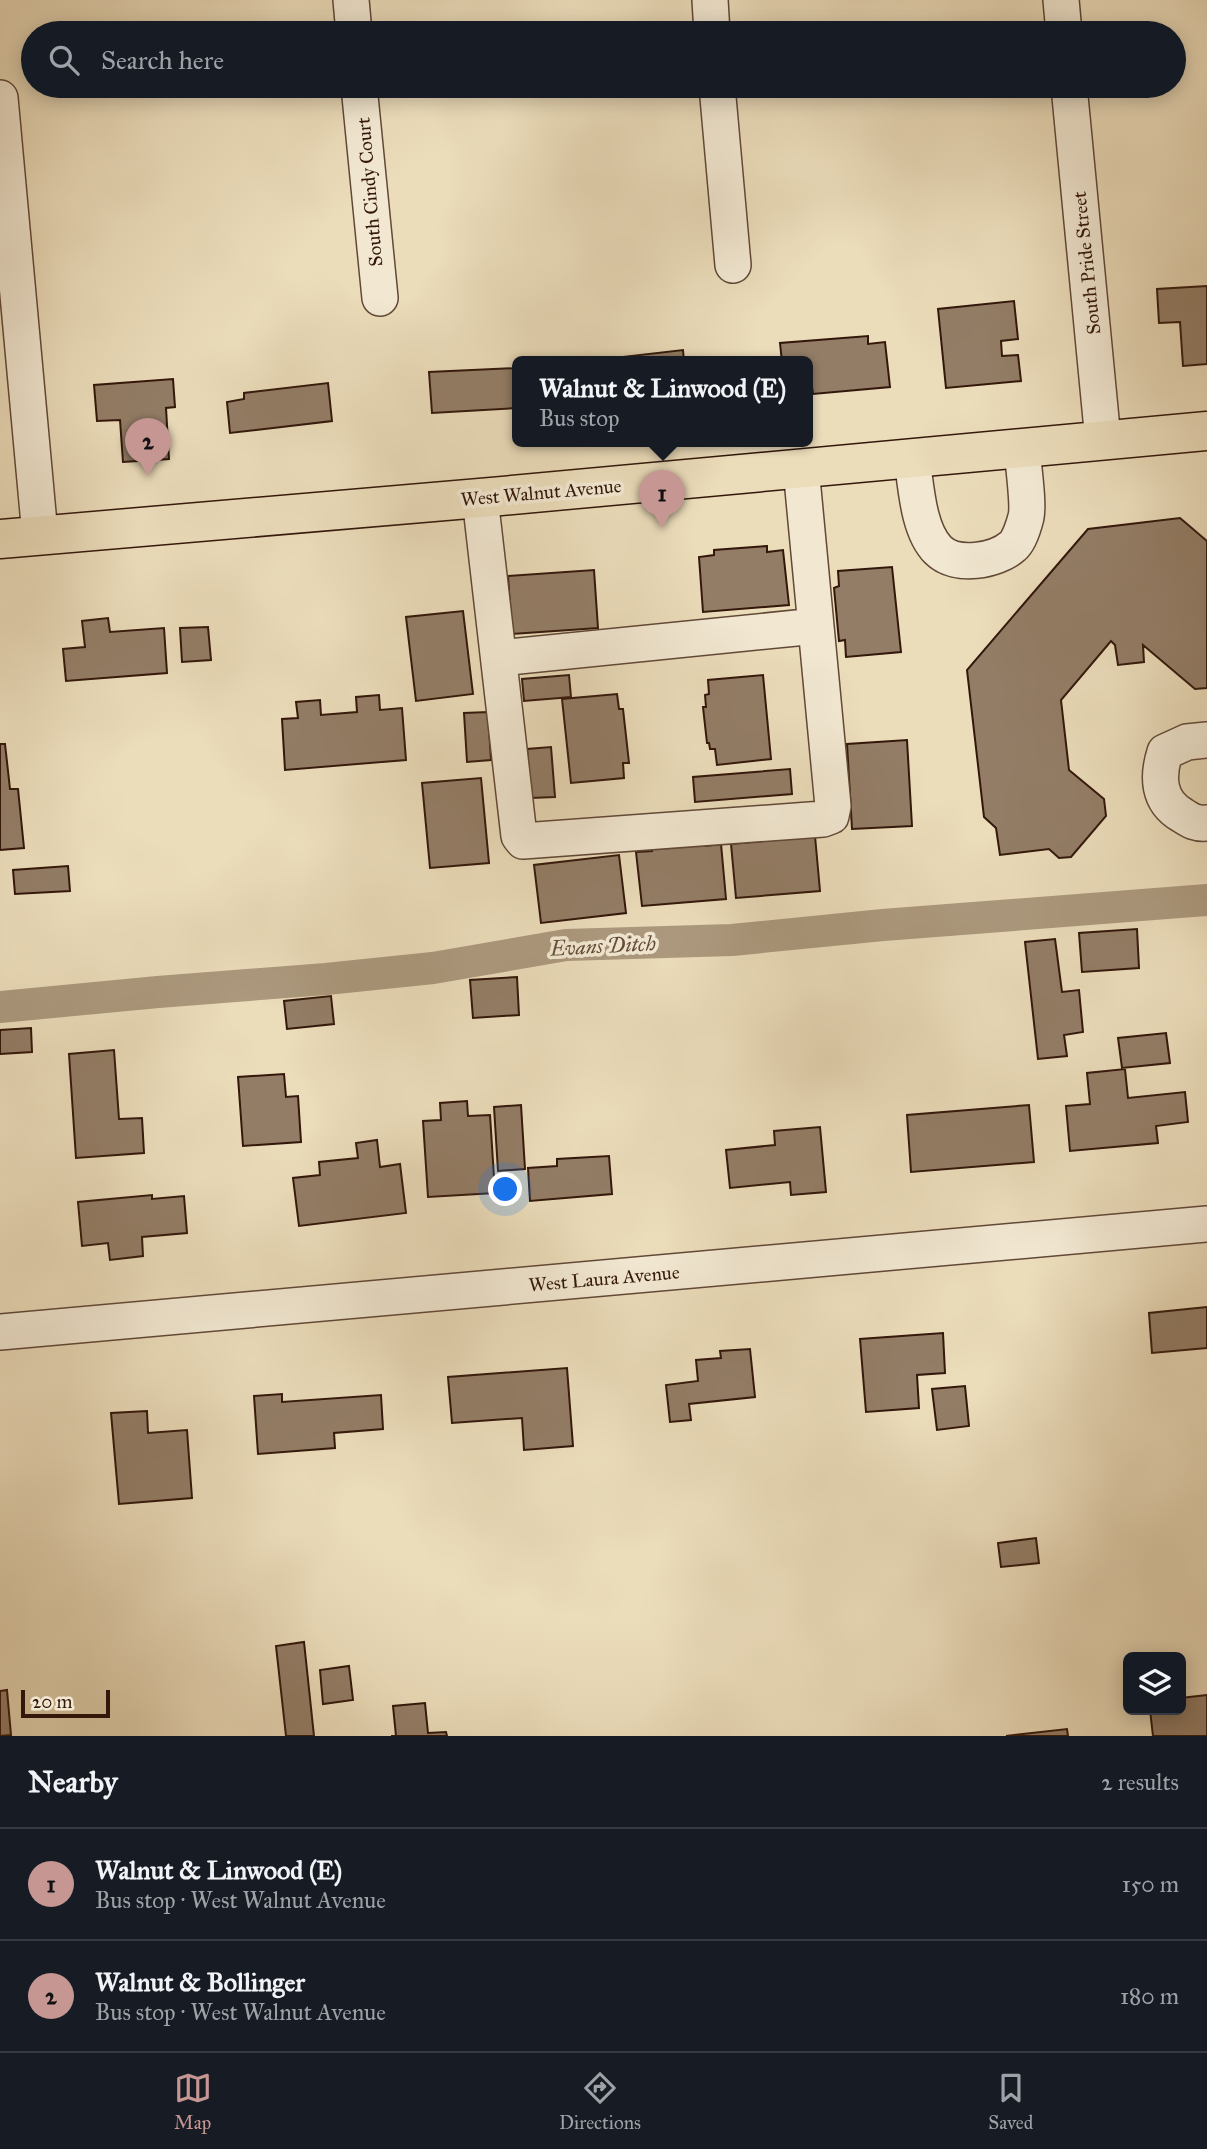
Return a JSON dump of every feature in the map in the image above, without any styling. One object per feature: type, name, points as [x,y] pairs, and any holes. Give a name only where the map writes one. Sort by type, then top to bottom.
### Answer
[{"type":"main road","name":"West Walnut Avenue","points":[[0,539],[1207,431]]},
{"type":"street","points":[[351,0],[353,21]]},
{"type":"street","points":[[709,0],[711,21]]},
{"type":"street","points":[[1061,0],[1063,21]]},
{"type":"street","points":[[0,98],[40,535]]},
{"type":"street","name":"South Cindy Court","points":[[360,98],[380,298]]},
{"type":"street","points":[[718,98],[733,265]]},
{"type":"street","name":"South Pride Street","points":[[1070,98],[1103,440]]},
{"type":"street","points":[[912,459],[919,511],[939,551],[958,560],[986,560],[1014,545],[1027,516],[1022,448]]},
{"type":"street","points":[[480,498],[519,836],[523,841],[823,819],[831,816],[833,806],[801,468]]},
{"type":"street","points":[[500,658],[816,626]]},
{"type":"street","points":[[1207,740],[1188,742],[1165,752],[1160,778],[1162,793],[1172,809],[1196,824],[1207,823]]},
{"type":"street","name":"West Laura Avenue","points":[[0,1332],[1207,1224]]},
{"type":"building","points":[[1207,286],[1207,364],[1183,366],[1180,322],[1159,323],[1157,289]]},
{"type":"building","points":[[1014,301],[1018,339],[1001,341],[1002,356],[1018,355],[1021,381],[946,388],[938,309]]},
{"type":"building","points":[[868,336],[868,344],[885,342],[890,387],[813,394],[813,356],[781,356],[780,343]]},
{"type":"building","points":[[683,350],[684,356],[631,356]]},
{"type":"building","points":[[512,368],[512,408],[432,413],[429,372]]},
{"type":"building","points":[[173,379],[175,407],[166,408],[169,459],[123,462],[120,420],[97,421],[94,385]]},
{"type":"building","points":[[328,383],[332,421],[230,433],[227,402],[244,399],[244,393]]},
{"type":"building","points":[[1180,518],[1207,541],[1207,688],[1195,689],[1143,645],[1144,662],[1118,665],[1115,645],[1111,641],[1061,700],[1069,770],[1104,799],[1106,816],[1071,857],[1059,858],[1049,849],[1000,855],[996,828],[984,817],[967,670],[1088,529]]},
{"type":"building","points":[[767,546],[767,552],[783,550],[789,605],[703,612],[699,557],[714,555],[714,550]]},
{"type":"building","points":[[892,567],[901,652],[846,657],[845,640],[839,641],[834,588],[839,586],[838,571]]},
{"type":"building","points":[[594,570],[598,628],[512,634],[508,576]]},
{"type":"building","points":[[463,611],[473,694],[416,701],[406,617]]},
{"type":"building","points":[[108,618],[110,632],[164,628],[167,673],[66,681],[63,649],[85,647],[82,621]]},
{"type":"building","points":[[208,627],[211,660],[182,662],[180,628]]},
{"type":"building","points":[[569,675],[571,697],[524,701],[522,679]]},
{"type":"building","points":[[763,675],[771,759],[717,765],[715,749],[710,749],[707,743],[703,707],[706,707],[705,695],[709,694],[708,680]]},
{"type":"building","points":[[617,694],[619,709],[623,709],[629,763],[623,763],[624,778],[571,783],[562,699]]},
{"type":"building","points":[[379,695],[380,710],[402,708],[406,760],[285,770],[282,719],[298,718],[296,702],[320,700],[321,715],[357,712],[356,697]]},
{"type":"building","points":[[488,712],[491,760],[467,762],[464,713]]},
{"type":"building","points":[[907,740],[912,826],[852,829],[847,744]]},
{"type":"building","points":[[0,744],[5,744],[10,789],[18,789],[24,848],[0,850]]},
{"type":"building","points":[[551,747],[555,797],[531,798],[527,749]]},
{"type":"building","points":[[790,769],[792,794],[695,802],[693,777]]},
{"type":"building","points":[[481,778],[489,863],[430,868],[422,783]]},
{"type":"building","points":[[815,836],[820,891],[736,898],[731,844]]},
{"type":"building","points":[[705,840],[706,846],[721,844],[726,899],[642,906],[636,852],[652,851],[652,845]]},
{"type":"building","points":[[619,855],[626,913],[541,923],[534,865]]},
{"type":"building","points":[[68,866],[70,891],[15,894],[13,870]]},
{"type":"building","points":[[1137,929],[1139,968],[1082,972],[1079,933]]},
{"type":"building","points":[[1055,939],[1062,992],[1079,990],[1083,1032],[1064,1035],[1067,1056],[1038,1059],[1025,942]]},
{"type":"building","points":[[517,977],[519,1015],[473,1018],[470,980]]},
{"type":"building","points":[[331,996],[334,1024],[287,1029],[284,1001]]},
{"type":"building","points":[[31,1028],[32,1052],[0,1054],[0,1030]]},
{"type":"building","points":[[1166,1033],[1170,1063],[1122,1068],[1118,1038]]},
{"type":"building","points":[[114,1050],[119,1119],[142,1118],[144,1153],[76,1158],[69,1054]]},
{"type":"building","points":[[1125,1069],[1128,1098],[1185,1092],[1188,1122],[1156,1126],[1158,1143],[1070,1151],[1066,1106],[1090,1104],[1087,1073]]},
{"type":"building","points":[[284,1074],[286,1097],[298,1096],[301,1142],[243,1146],[238,1077]]},
{"type":"building","points":[[467,1101],[468,1116],[490,1115],[495,1193],[428,1197],[423,1121],[441,1120],[440,1103]]},
{"type":"building","points":[[521,1105],[525,1169],[498,1171],[494,1107]]},
{"type":"building","points":[[1029,1105],[1034,1162],[911,1172],[907,1115]]},
{"type":"building","points":[[820,1127],[826,1192],[791,1195],[790,1182],[730,1188],[726,1150],[775,1145],[774,1131]]},
{"type":"building","points":[[377,1140],[380,1167],[400,1164],[406,1213],[299,1226],[293,1178],[320,1175],[319,1162],[358,1158],[356,1143]]},
{"type":"building","points":[[609,1156],[612,1194],[530,1201],[528,1168],[557,1166],[557,1159]]},
{"type":"building","points":[[152,1195],[152,1199],[184,1196],[187,1233],[142,1237],[143,1256],[110,1260],[108,1243],[82,1246],[78,1202]]},
{"type":"building","points":[[1207,1307],[1207,1348],[1152,1353],[1149,1313]]},
{"type":"building","points":[[943,1333],[945,1373],[917,1375],[919,1408],[866,1412],[860,1339]]},
{"type":"building","points":[[750,1349],[755,1397],[689,1404],[691,1420],[670,1422],[666,1385],[698,1381],[696,1360],[721,1358],[720,1351]]},
{"type":"building","points":[[567,1368],[573,1446],[524,1450],[522,1418],[452,1423],[448,1377]]},
{"type":"building","points":[[965,1386],[969,1426],[937,1430],[932,1389]]},
{"type":"building","points":[[282,1394],[282,1402],[381,1395],[383,1429],[334,1433],[335,1448],[258,1454],[254,1396]]},
{"type":"building","points":[[147,1411],[148,1433],[187,1430],[192,1498],[119,1504],[111,1413]]},
{"type":"building","points":[[1036,1538],[1039,1563],[1001,1567],[998,1543]]},
{"type":"building","points":[[304,1642],[314,1736],[286,1736],[276,1646]]},
{"type":"building","points":[[349,1666],[353,1700],[323,1704],[320,1670]]},
{"type":"building","points":[[7,1690],[11,1735],[0,1736],[0,1691]]},
{"type":"building","points":[[1207,1695],[1207,1736],[1153,1736],[1151,1715],[1186,1715],[1186,1697]]},
{"type":"building","points":[[425,1703],[428,1733],[446,1732],[447,1736],[396,1736],[393,1706]]},
{"type":"building","points":[[1067,1729],[1068,1736],[1006,1736]]},
{"type":"waterway","name":"Evans Ditch","points":[[0,1007],[433,968],[566,945],[732,940],[883,925],[1207,900]]},
{"type":"place","name":"Walnut & Bollinger","points":[[148,476]]},
{"type":"place","name":"Walnut & Linwood (E)","points":[[662,528]]}]
